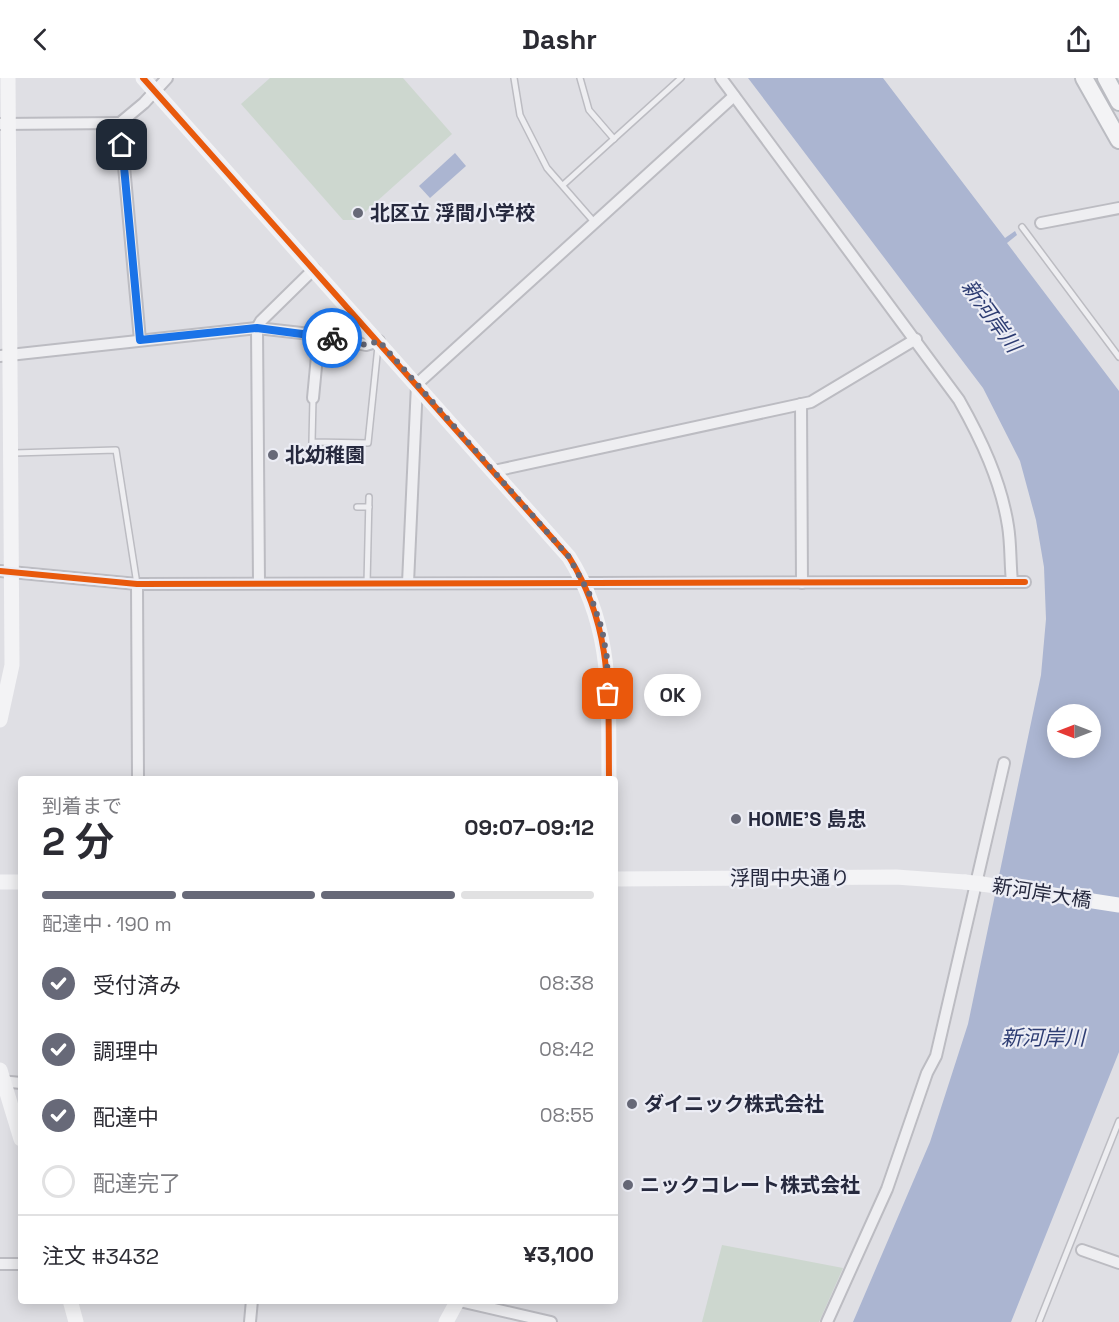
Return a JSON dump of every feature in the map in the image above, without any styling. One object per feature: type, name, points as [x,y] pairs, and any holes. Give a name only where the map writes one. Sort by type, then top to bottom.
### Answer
[{"type":"main road","points":[[1084,78],[1119,140]]},
{"type":"main road","points":[[1106,78],[1119,102]]},
{"type":"street","points":[[1,712],[12,665],[6,571],[11,453],[6,356],[4,196],[4,124],[8,78]]},
{"type":"street","points":[[143,78],[558,543],[585,583],[597,615],[607,658],[609,776]]},
{"type":"street","points":[[4,124],[120,123],[167,78]]},
{"type":"street","points":[[721,78],[959,400],[982,443],[996,480],[1008,526],[1012,582]]},
{"type":"street","points":[[408,583],[417,384],[734,96]]},
{"type":"street","points":[[120,123],[140,340]]},
{"type":"street","points":[[1041,223],[1119,208]]},
{"type":"street","points":[[258,583],[257,328],[261,321],[314,269]]},
{"type":"street","points":[[6,356],[257,328],[319,335],[366,345],[379,341]]},
{"type":"street","points":[[313,398],[319,335]]},
{"type":"street","points":[[494,471],[811,402],[916,339]]},
{"type":"street","points":[[801,404],[802,583]]},
{"type":"street","points":[[6,571],[137,584],[1025,582]]},
{"type":"street","points":[[137,584],[138,776]]},
{"type":"street","points":[[828,1322],[888,1189],[927,1073],[936,1056],[1004,763]]},
{"type":"street","name":"浮間中央通り","points":[[618,879],[896,877],[965,882]]},
{"type":"street","points":[[0,882],[18,882]]},
{"type":"street","name":"新河岸大橋","points":[[965,882],[1119,905]]},
{"type":"street","points":[[1,1078],[18,1082]]},
{"type":"street","points":[[1,1078],[18,1130]]},
{"type":"street","points":[[1082,1250],[1119,1263]]},
{"type":"street","points":[[0,1264],[18,1264]]},
{"type":"street","points":[[71,1304],[76,1322]]},
{"type":"street","points":[[250,1322],[252,1304]]},
{"type":"street","points":[[446,1322],[455,1304]]},
{"type":"street","points":[[470,1304],[551,1322]]},
{"type":"lane","points":[[514,78],[520,115],[547,168],[595,223]]},
{"type":"lane","points":[[579,78],[589,110],[614,139]]},
{"type":"lane","points":[[563,185],[681,78]]},
{"type":"lane","points":[[1022,227],[1119,357]]},
{"type":"lane","points":[[313,398],[312,442],[368,443],[379,341]]},
{"type":"lane","points":[[11,453],[116,450],[137,584]]},
{"type":"lane","points":[[367,584],[369,497]]},
{"type":"lane","points":[[357,507],[369,507]]},
{"type":"lane","points":[[1039,1322],[1119,1121]]},
{"type":"shaded area","points":[[270,78],[403,78],[452,134],[356,220],[343,220],[241,104]]},
{"type":"shaded area","points":[[722,1245],[843,1268],[819,1322],[702,1322]]},
{"type":"water","name":"新河岸川","points":[[748,78],[883,78],[1005,238],[1015,231],[1017,235],[1007,243],[1119,391],[1119,1052],[1011,1322],[853,1322],[930,1142],[968,1024],[1041,675],[1046,619],[1044,567],[1036,520],[1020,461],[983,388]]},
{"type":"water","points":[[455,153],[466,166],[430,198],[419,186]]},
{"type":"cycle path","points":[[143,78],[569,557],[584,584],[594,611],[606,664],[609,776]]},
{"type":"cycle path","points":[[0,571],[137,584],[1025,582]]},
{"type":"way so far","points":[[332,338],[366,345],[379,341],[569,557],[585,583],[602,629],[607,658],[608,694]]},
{"type":"place","name":"北区立 浮間小学校","points":[[358,213]]},
{"type":"place","name":"北幼稚園","points":[[273,455]]},
{"type":"place","name":"OK","points":[[608,694]]},
{"type":"place","name":"HOME'S 島忠","points":[[736,819]]},
{"type":"place","name":"ダイニック株式会社","points":[[632,1104]]},
{"type":"place","name":"ニックコレート株式会社","points":[[628,1185]]},
{"type":"route","points":[[122,145],[140,340],[257,328],[332,338]]}]
